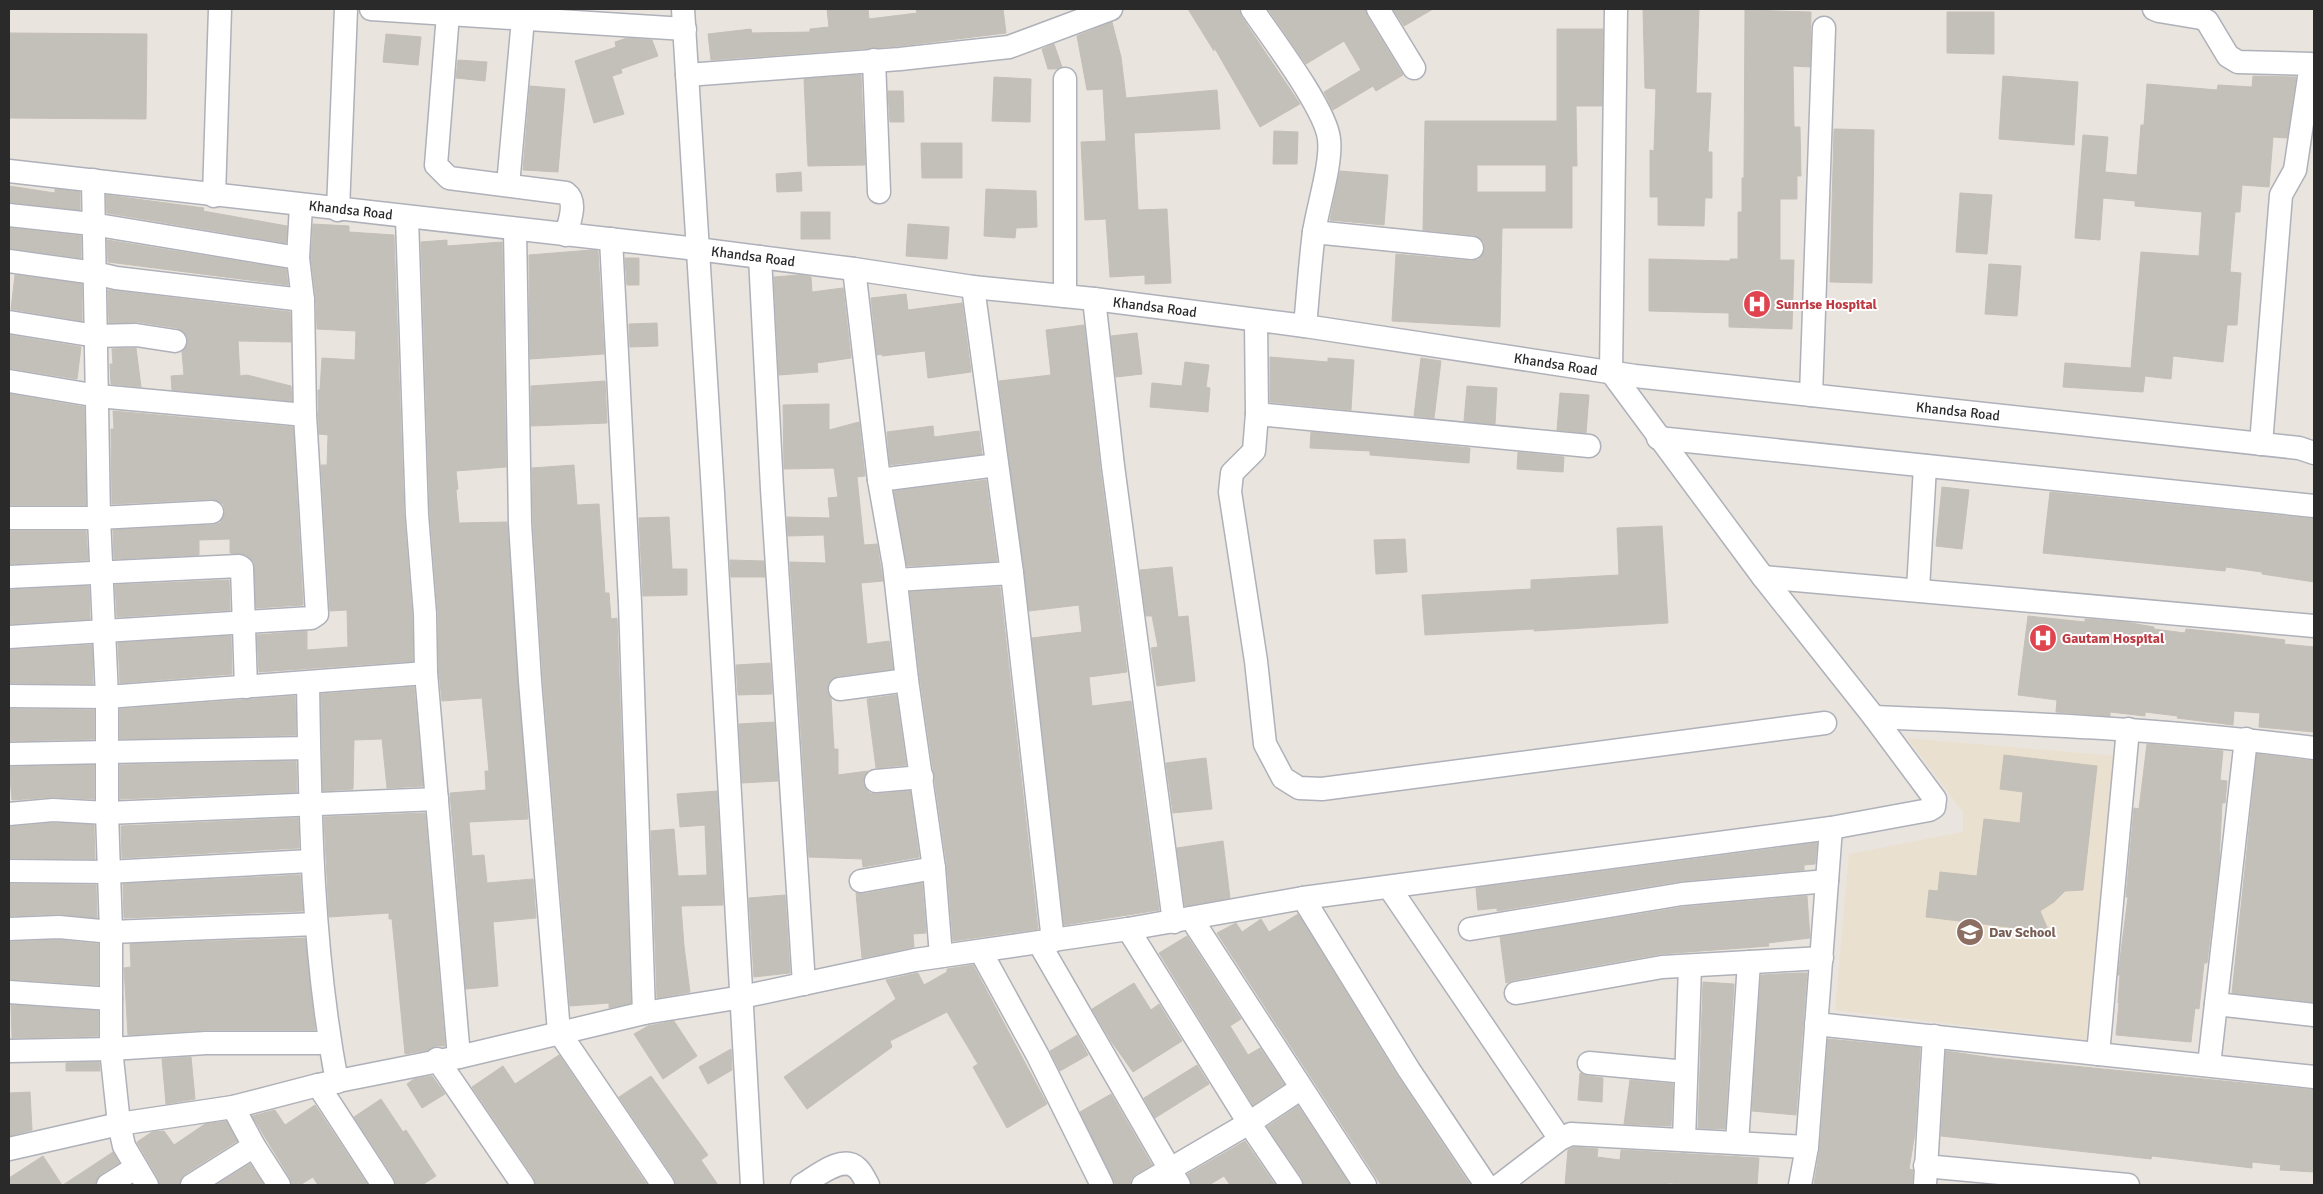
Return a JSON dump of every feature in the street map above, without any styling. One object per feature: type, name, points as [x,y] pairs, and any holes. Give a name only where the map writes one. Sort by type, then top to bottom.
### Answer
[{"type":"street","points":[[214,196],[220,9]]},
{"type":"street","points":[[338,210],[346,9]]},
{"type":"street","points":[[371,9],[523,18],[684,19],[752,1185]]},
{"type":"street","points":[[687,74],[874,60],[1009,47],[1111,9]]},
{"type":"street","points":[[1252,9],[1315,104],[1325,124],[1329,138],[1329,152],[1314,232],[1305,326]]},
{"type":"street","points":[[1378,9],[1414,68]]},
{"type":"street","points":[[9,1149],[119,1124],[233,1107],[644,1013],[742,997],[941,956],[981,952],[1128,929],[1303,898],[1831,828],[1929,810],[1936,804],[1935,799],[1874,717],[1763,577],[1610,372],[1616,9]]},
{"type":"street","points":[[2154,9],[2201,18],[2207,21],[2228,56],[2238,62],[2313,64],[2295,170],[2281,195],[2261,444]]},
{"type":"street","points":[[448,14],[436,165],[449,178],[566,193],[573,202],[566,235]]},
{"type":"street","points":[[508,185],[523,18]]},
{"type":"street","points":[[1811,395],[1824,28]]},
{"type":"street","points":[[874,60],[879,192]]},
{"type":"street","points":[[1064,296],[1065,80]]},
{"type":"street","name":"Khandsa Road","points":[[9,171],[406,218],[698,249],[854,269],[973,287],[1094,298],[1305,326],[1610,372],[2309,449]]},
{"type":"street","points":[[93,180],[92,224],[98,396],[99,518],[107,697],[106,813],[111,932],[111,1049],[119,1124],[124,1146],[141,1176],[108,1185]]},
{"type":"street","points":[[9,637],[311,618],[317,614],[306,415],[303,300],[298,258],[301,206]]},
{"type":"street","points":[[9,215],[92,224],[298,258]]},
{"type":"street","points":[[406,218],[417,515],[425,614],[426,674],[437,800],[448,1058],[523,1185]]},
{"type":"street","points":[[515,230],[520,524],[530,681],[559,1032],[663,1185]]},
{"type":"street","points":[[1314,232],[1472,248]]},
{"type":"street","points":[[611,239],[630,603],[644,1013]]},
{"type":"street","points":[[760,257],[772,488],[804,984]]},
{"type":"street","points":[[9,261],[95,273],[116,278],[303,300]]},
{"type":"street","points":[[854,269],[879,480],[896,580],[907,680],[934,868],[941,956]]},
{"type":"street","points":[[973,287],[1012,573],[1046,942],[1174,1177]]},
{"type":"street","points":[[1094,298],[1113,466],[1182,920],[1300,1088],[1364,1185]]},
{"type":"street","points":[[1256,321],[1257,414],[1254,451],[1232,473],[1232,509],[1256,661],[1265,744],[1283,778],[1299,788],[1322,789],[1825,723]]},
{"type":"street","points":[[9,322],[96,336],[136,335],[175,341]]},
{"type":"street","points":[[9,381],[98,396],[306,415]]},
{"type":"street","points":[[1257,414],[1589,446]]},
{"type":"street","points":[[1658,438],[2314,506]]},
{"type":"street","points":[[879,480],[997,465]]},
{"type":"street","points":[[1918,590],[1925,466]]},
{"type":"street","points":[[9,518],[99,518],[212,512]]},
{"type":"street","points":[[9,576],[236,565],[242,568],[246,687]]},
{"type":"street","points":[[896,580],[1012,573]]},
{"type":"street","points":[[1763,577],[2314,626]]},
{"type":"street","points":[[9,696],[107,697],[426,674]]},
{"type":"street","points":[[840,689],[907,680]]},
{"type":"street","points":[[308,683],[311,861],[329,1042],[327,1084],[383,1185]]},
{"type":"street","points":[[1874,717],[2128,729],[2246,739],[2314,748]]},
{"type":"street","points":[[2098,1054],[2128,729]]},
{"type":"street","points":[[2209,1065],[2246,739]]},
{"type":"street","points":[[9,754],[309,748]]},
{"type":"street","points":[[876,781],[922,777]]},
{"type":"street","points":[[9,814],[53,810],[106,813],[437,800]]},
{"type":"street","points":[[1800,1185],[1807,1147],[1831,828]]},
{"type":"street","points":[[9,871],[108,872],[311,861]]},
{"type":"street","points":[[861,881],[934,868]]},
{"type":"street","points":[[1470,929],[1682,894],[1827,881]]},
{"type":"street","points":[[1389,887],[1560,1139]]},
{"type":"street","points":[[1303,898],[1409,1070],[1486,1185]]},
{"type":"street","points":[[9,929],[59,927],[111,932],[316,924]]},
{"type":"street","points":[[1128,929],[1249,1123],[1291,1185]]},
{"type":"street","points":[[981,952],[1038,1056],[1102,1185]]},
{"type":"street","points":[[1516,994],[1662,967],[1822,958]]},
{"type":"street","points":[[1737,1143],[1749,962]]},
{"type":"street","points":[[1684,1140],[1690,966]]},
{"type":"street","points":[[9,992],[111,999]]},
{"type":"street","points":[[2216,1004],[2314,1015]]},
{"type":"street","points":[[1816,1024],[2314,1076]]},
{"type":"street","points":[[1934,1036],[1925,1176],[2128,1185]]},
{"type":"street","points":[[9,1051],[111,1049],[206,1043],[329,1042]]},
{"type":"street","points":[[1590,1063],[1686,1072]]},
{"type":"street","points":[[1143,1185],[1174,1177],[1300,1088]]},
{"type":"street","points":[[233,1107],[278,1185]]},
{"type":"street","points":[[1500,1185],[1560,1139],[1571,1134],[1807,1147]]},
{"type":"street","points":[[192,1185],[254,1146]]},
{"type":"street","points":[[802,1185],[838,1164],[847,1163],[857,1168],[868,1185]]},
{"type":"shaded area","name":"Dav School","points":[[1907,738],[2116,756],[2086,1040],[1835,1010],[1849,854],[1963,832],[1963,812]]},
{"type":"building","points":[[827,9],[868,9],[869,19],[917,13],[916,9],[1003,9],[1006,33],[899,46],[711,60],[708,34],[751,29],[752,33],[810,32],[810,29],[829,27]]},
{"type":"building","points":[[1188,9],[1239,9],[1241,16],[1300,104],[1260,127],[1214,47],[1214,51]]},
{"type":"building","points":[[1268,9],[1365,9],[1367,16],[1403,75],[1376,91],[1373,86],[1333,110],[1324,92],[1361,70],[1344,41],[1306,64]]},
{"type":"building","points":[[1393,9],[1433,9],[1404,26]]},
{"type":"building","points":[[1643,9],[1699,9],[1696,93],[1711,93],[1708,152],[1712,152],[1712,198],[1705,198],[1704,226],[1658,225],[1658,197],[1650,197],[1650,150],[1654,151],[1656,89],[1645,88]]},
{"type":"building","points":[[1745,10],[1811,12],[1810,67],[1793,66],[1794,127],[1800,127],[1801,176],[1797,176],[1797,199],[1780,199],[1780,260],[1794,260],[1792,329],[1729,327],[1729,313],[1649,311],[1649,259],[1730,261],[1730,259],[1738,259],[1738,212],[1742,212],[1742,178],[1744,178]]},
{"type":"building","points":[[1947,12],[1994,12],[1994,54],[1947,53]]},
{"type":"building","points":[[1112,22],[1121,57],[1126,98],[1217,90],[1220,129],[1134,133],[1138,210],[1167,209],[1171,283],[1145,284],[1145,275],[1110,277],[1106,219],[1085,220],[1081,142],[1106,141],[1103,89],[1087,90],[1077,36]]},
{"type":"building","points":[[1557,29],[1603,29],[1602,106],[1576,106],[1577,166],[1572,166],[1572,228],[1502,228],[1500,327],[1392,321],[1396,254],[1471,261],[1478,260],[1485,250],[1484,242],[1474,235],[1423,230],[1425,121],[1557,121]],"holes":[[[1477,165],[1546,165],[1546,192],[1477,192]]]},
{"type":"building","points":[[9,33],[147,34],[146,119],[9,118]]},
{"type":"building","points":[[386,34],[421,37],[418,65],[383,62]]},
{"type":"building","points":[[627,38],[652,40],[658,56],[621,69],[622,73],[612,76],[624,114],[594,123],[575,61],[616,47],[615,42]]},
{"type":"building","points":[[1054,44],[1062,67],[1048,69],[1042,49]]},
{"type":"building","points":[[458,60],[487,62],[485,81],[456,78]]},
{"type":"building","points":[[861,75],[865,165],[808,166],[804,79]]},
{"type":"building","points":[[2003,76],[2078,82],[2074,145],[1999,139]]},
{"type":"building","points":[[2253,76],[2296,77],[2287,138],[2273,137],[2269,187],[2242,185],[2240,212],[2235,212],[2230,272],[2241,273],[2237,325],[2227,325],[2223,362],[2173,356],[2171,379],[2145,376],[2143,392],[2063,387],[2065,363],[2131,368],[2141,252],[2199,256],[2202,212],[2135,206],[2135,201],[2103,198],[2100,240],[2075,238],[2083,135],[2108,137],[2105,172],[2137,175],[2147,84],[2217,90],[2218,85],[2252,87]]},
{"type":"building","points":[[994,77],[1031,79],[1030,122],[992,121]]},
{"type":"building","points":[[530,86],[565,89],[558,172],[523,170]]},
{"type":"building","points":[[888,91],[903,91],[904,122],[890,122]]},
{"type":"building","points":[[1834,129],[1874,130],[1872,283],[1830,282]]},
{"type":"building","points":[[1274,131],[1298,132],[1297,164],[1273,164]]},
{"type":"building","points":[[921,143],[962,143],[962,178],[922,178]]},
{"type":"building","points":[[1340,171],[1388,175],[1384,225],[1330,220]]},
{"type":"building","points":[[801,172],[802,191],[777,192],[776,174]]},
{"type":"building","points":[[9,186],[55,193],[55,189],[80,192],[80,210],[9,202]]},
{"type":"building","points":[[986,189],[1036,191],[1037,227],[1016,228],[1015,238],[984,236]]},
{"type":"building","points":[[1960,193],[1992,195],[1987,254],[1956,252]]},
{"type":"building","points":[[106,195],[204,208],[203,211],[287,226],[286,243],[107,213]]},
{"type":"building","points":[[801,212],[830,212],[830,239],[801,239]]},
{"type":"building","points":[[313,224],[349,226],[349,232],[394,235],[404,515],[412,615],[413,661],[259,672],[257,635],[307,631],[307,650],[348,647],[347,610],[330,611],[321,465],[327,465],[328,435],[319,434],[318,390],[320,390],[322,358],[355,360],[356,331],[317,329],[316,298],[311,258]]},
{"type":"building","points":[[908,224],[949,227],[947,259],[906,256]]},
{"type":"building","points":[[9,228],[81,236],[81,258],[9,248]]},
{"type":"building","points":[[107,240],[286,269],[288,285],[108,262]]},
{"type":"building","points":[[447,240],[447,246],[502,242],[506,467],[456,471],[458,489],[456,490],[459,523],[507,522],[528,819],[469,822],[472,856],[484,855],[487,883],[533,879],[536,918],[493,922],[498,986],[466,989],[450,793],[486,790],[485,771],[489,771],[482,698],[442,701],[439,672],[438,613],[430,514],[421,242]]},
{"type":"building","points":[[598,251],[604,354],[530,359],[529,255]]},
{"type":"building","points":[[625,258],[639,258],[639,285],[627,285]]},
{"type":"building","points":[[1989,264],[2021,266],[2017,316],[1985,314]]},
{"type":"building","points":[[15,275],[82,284],[82,321],[11,309]]},
{"type":"building","points":[[799,275],[811,277],[812,292],[843,288],[851,358],[817,363],[818,372],[779,375],[774,277]]},
{"type":"building","points":[[108,290],[290,312],[291,342],[238,341],[240,376],[247,375],[291,386],[292,401],[172,390],[171,376],[184,375],[182,352],[188,343],[187,336],[177,328],[138,322],[109,323]]},
{"type":"building","points":[[906,294],[908,310],[962,303],[971,372],[928,378],[925,351],[877,355],[871,298]]},
{"type":"building","points":[[657,323],[658,346],[630,347],[629,324]]},
{"type":"building","points":[[1084,325],[1100,468],[1127,672],[1089,677],[1092,706],[1131,701],[1159,910],[1064,925],[1032,638],[1082,632],[1079,605],[1029,611],[999,381],[1051,375],[1046,330]]},
{"type":"building","points":[[1137,333],[1142,374],[1116,377],[1111,336]]},
{"type":"building","points":[[9,335],[81,347],[77,379],[9,368]]},
{"type":"building","points":[[136,348],[141,387],[111,384],[110,364],[113,364],[112,349]]},
{"type":"building","points":[[1270,357],[1328,362],[1328,358],[1354,360],[1351,410],[1270,402]]},
{"type":"building","points":[[1421,358],[1441,361],[1434,418],[1414,416]]},
{"type":"building","points":[[1185,362],[1209,365],[1206,387],[1210,388],[1208,412],[1150,407],[1152,383],[1182,386]]},
{"type":"building","points":[[605,381],[607,423],[531,426],[531,386]]},
{"type":"building","points":[[1467,386],[1497,388],[1495,424],[1464,421]]},
{"type":"building","points":[[1560,393],[1589,395],[1586,433],[1557,430]]},
{"type":"building","points":[[9,394],[84,407],[86,505],[9,505]]},
{"type":"building","points":[[829,404],[829,430],[859,422],[865,476],[857,477],[864,545],[877,544],[883,581],[861,583],[867,644],[889,641],[893,669],[838,676],[828,684],[827,690],[831,698],[834,749],[838,749],[838,775],[868,771],[864,776],[863,783],[870,793],[910,791],[919,857],[863,867],[862,859],[809,857],[790,562],[826,563],[824,535],[788,536],[787,517],[830,518],[828,498],[838,497],[834,468],[784,469],[783,405]]},
{"type":"building","points":[[113,411],[293,427],[303,605],[256,608],[254,562],[246,555],[230,553],[230,539],[199,540],[199,555],[114,559],[113,530],[213,525],[220,523],[225,512],[223,504],[211,499],[112,504],[111,429],[114,429]]},
{"type":"building","points":[[933,426],[934,437],[979,431],[982,454],[890,465],[887,432]]},
{"type":"building","points":[[1311,432],[1470,448],[1469,463],[1370,455],[1370,451],[1310,448]]},
{"type":"building","points":[[1518,452],[1564,457],[1563,472],[1517,469]]},
{"type":"building","points":[[574,465],[577,505],[599,504],[605,593],[609,593],[611,619],[617,618],[631,1003],[609,1008],[609,1003],[570,1006],[543,680],[533,522],[532,468]]},
{"type":"building","points":[[986,480],[997,561],[907,566],[894,491]]},
{"type":"building","points":[[1942,487],[1969,490],[1962,549],[1936,546]]},
{"type":"building","points":[[2050,492],[2314,519],[2314,582],[2226,567],[2225,571],[2043,553]]},
{"type":"building","points":[[669,517],[672,569],[687,569],[687,595],[643,596],[639,518]]},
{"type":"building","points":[[1662,526],[1668,623],[1425,635],[1422,595],[1531,589],[1531,580],[1619,575],[1617,528]]},
{"type":"building","points":[[9,531],[86,531],[88,560],[9,564]]},
{"type":"building","points":[[1405,539],[1407,572],[1376,574],[1374,540]]},
{"type":"building","points":[[730,560],[764,561],[765,577],[731,577]]},
{"type":"building","points":[[1172,567],[1178,617],[1188,616],[1195,681],[1157,686],[1151,648],[1158,647],[1152,616],[1146,616],[1140,570]]},
{"type":"building","points":[[229,580],[230,610],[117,617],[115,585]]},
{"type":"building","points":[[89,586],[90,619],[9,624],[9,590]]},
{"type":"building","points":[[1000,587],[1038,929],[953,941],[947,866],[920,678],[910,592]]},
{"type":"building","points":[[2028,616],[2085,622],[2085,619],[2125,622],[2154,627],[2154,629],[2185,633],[2186,629],[2285,640],[2284,644],[2314,647],[2314,732],[2259,727],[2260,713],[2234,711],[2233,725],[2145,712],[2145,716],[2110,712],[2110,716],[2056,712],[2057,700],[2018,695]]},
{"type":"building","points":[[231,636],[232,674],[120,683],[118,643]]},
{"type":"building","points":[[92,645],[93,684],[9,683],[9,650]]},
{"type":"building","points":[[770,663],[772,694],[738,695],[736,665]]},
{"type":"building","points":[[414,687],[423,786],[387,788],[382,739],[354,740],[353,789],[323,791],[321,694]]},
{"type":"building","points":[[896,695],[906,765],[876,768],[867,699]]},
{"type":"building","points":[[295,696],[296,735],[120,739],[120,709]]},
{"type":"building","points":[[9,709],[94,710],[94,739],[9,741]]},
{"type":"building","points":[[774,722],[778,781],[742,783],[739,724]]},
{"type":"building","points":[[2147,744],[2223,751],[2220,780],[2227,781],[2225,803],[2222,803],[2219,864],[2207,963],[2204,963],[2199,1009],[2195,1008],[2191,1042],[2116,1035],[2120,975],[2118,975],[2128,897],[2126,897],[2134,808],[2139,809]]},
{"type":"building","points":[[2257,754],[2314,761],[2314,1002],[2232,993]]},
{"type":"building","points":[[2004,755],[2097,766],[2083,890],[2065,891],[2054,902],[2040,911],[2049,932],[1926,917],[1929,890],[1938,891],[1940,872],[1977,876],[1984,819],[2020,823],[2023,792],[2000,789]]},
{"type":"building","points":[[1206,758],[1212,809],[1173,813],[1166,763]]},
{"type":"building","points":[[296,761],[297,792],[120,799],[120,765]]},
{"type":"building","points":[[94,765],[94,799],[54,797],[12,800],[9,767]]},
{"type":"building","points":[[717,791],[723,905],[681,906],[690,992],[657,998],[651,831],[674,829],[678,876],[707,875],[705,825],[680,827],[677,794]]},
{"type":"building","points":[[425,813],[445,1046],[436,1046],[428,1050],[405,1054],[392,919],[389,919],[389,913],[329,917],[324,817]]},
{"type":"building","points":[[298,818],[299,848],[122,858],[121,826]]},
{"type":"building","points":[[53,823],[94,825],[95,859],[9,858],[9,827]]},
{"type":"building","points":[[1223,841],[1230,898],[1185,906],[1177,848]]},
{"type":"building","points":[[1817,843],[1815,864],[1804,865],[1804,870],[1681,881],[1497,911],[1497,908],[1478,910],[1476,888]]},
{"type":"building","points":[[300,875],[303,911],[124,918],[123,884]]},
{"type":"building","points":[[922,883],[926,933],[913,934],[914,947],[862,958],[856,893],[863,894]]},
{"type":"building","points":[[9,884],[96,885],[97,918],[59,914],[9,916]]},
{"type":"building","points":[[785,895],[790,973],[754,977],[749,898]]},
{"type":"building","points":[[1807,896],[1810,938],[1768,943],[1769,946],[1660,954],[1506,983],[1500,937],[1684,907]]},
{"type":"building","points":[[1298,914],[1398,1077],[1470,1185],[1381,1185],[1217,933],[1236,923],[1242,932],[1261,919],[1269,932]]},
{"type":"building","points":[[1187,936],[1241,1019],[1230,1026],[1248,1055],[1260,1048],[1284,1084],[1253,1105],[1159,953]]},
{"type":"building","points":[[305,938],[315,1030],[206,1030],[128,1035],[124,968],[131,967],[130,944]]},
{"type":"building","points":[[59,940],[98,944],[98,985],[9,979],[9,942]]},
{"type":"building","points":[[973,965],[1047,1104],[1007,1128],[973,1067],[978,1064],[947,1012],[890,1041],[892,1047],[807,1109],[784,1077],[896,999],[886,980],[918,973],[924,985],[947,972],[947,969]]},
{"type":"building","points":[[1807,973],[1796,1115],[1752,1111],[1761,975]]},
{"type":"building","points":[[1703,982],[1734,984],[1725,1129],[1698,1128]]},
{"type":"building","points":[[1134,983],[1151,1010],[1159,1004],[1182,1041],[1133,1072],[1111,1041],[1092,1009]]},
{"type":"building","points":[[11,1005],[98,1011],[98,1036],[12,1038]]},
{"type":"building","points":[[674,1021],[697,1056],[663,1079],[634,1034],[648,1026]]},
{"type":"building","points":[[1077,1035],[1088,1055],[1060,1071],[1050,1051]]},
{"type":"building","points":[[1828,1039],[1920,1048],[1915,1133],[1909,1169],[1913,1170],[1912,1185],[1814,1184],[1820,1148]]},
{"type":"building","points":[[731,1049],[732,1070],[708,1084],[699,1067]]},
{"type":"building","points":[[1946,1051],[1993,1058],[2314,1090],[2314,1172],[2280,1170],[2281,1165],[2252,1162],[2252,1168],[2152,1156],[2151,1159],[1941,1136]]},
{"type":"building","points":[[559,1055],[647,1185],[536,1185],[534,1178],[472,1087],[503,1066],[515,1084]]},
{"type":"building","points":[[191,1057],[195,1099],[166,1104],[162,1059]]},
{"type":"building","points":[[99,1062],[100,1071],[66,1071],[66,1063]]},
{"type":"building","points":[[1197,1065],[1209,1084],[1155,1118],[1144,1098]]},
{"type":"building","points":[[1580,1073],[1603,1078],[1602,1102],[1578,1100]]},
{"type":"building","points":[[432,1076],[445,1094],[422,1108],[407,1084],[414,1079]]},
{"type":"building","points":[[651,1076],[708,1155],[701,1160],[718,1185],[676,1185],[674,1178],[619,1097]]},
{"type":"building","points":[[1630,1080],[1673,1084],[1671,1126],[1624,1124]]},
{"type":"building","points":[[30,1092],[32,1130],[9,1136],[9,1093]]},
{"type":"building","points":[[1111,1094],[1152,1165],[1136,1174],[1131,1179],[1130,1185],[1116,1185],[1080,1112]]},
{"type":"building","points":[[381,1099],[403,1132],[406,1130],[436,1176],[422,1185],[396,1185],[394,1178],[354,1117]]},
{"type":"building","points":[[315,1105],[367,1184],[318,1185],[313,1177],[300,1185],[292,1185],[290,1178],[252,1116],[275,1110],[285,1125]]},
{"type":"building","points":[[1298,1106],[1350,1185],[1304,1185],[1302,1178],[1267,1127]]},
{"type":"building","points":[[226,1121],[237,1141],[185,1174],[181,1178],[179,1185],[160,1185],[158,1178],[137,1142],[152,1132],[164,1131],[174,1145],[205,1124]]},
{"type":"building","points":[[1245,1141],[1275,1185],[1230,1185],[1224,1176],[1209,1185],[1192,1185],[1188,1174]]},
{"type":"building","points":[[1574,1147],[1598,1149],[1597,1157],[1620,1160],[1621,1150],[1759,1158],[1757,1185],[1669,1183],[1668,1185],[1565,1185],[1568,1150]]},
{"type":"building","points":[[113,1152],[119,1163],[101,1174],[95,1185],[63,1185]]},
{"type":"building","points":[[43,1156],[62,1185],[9,1185],[9,1178]]},
{"type":"building","points":[[250,1164],[264,1185],[216,1185]]},
{"type":"place","name":"Sunrise Hospital","points":[[1757,304]]},
{"type":"place","name":"Gautam Hospital","points":[[2043,638]]},
{"type":"place","name":"Dav School","points":[[1970,932]]}]
